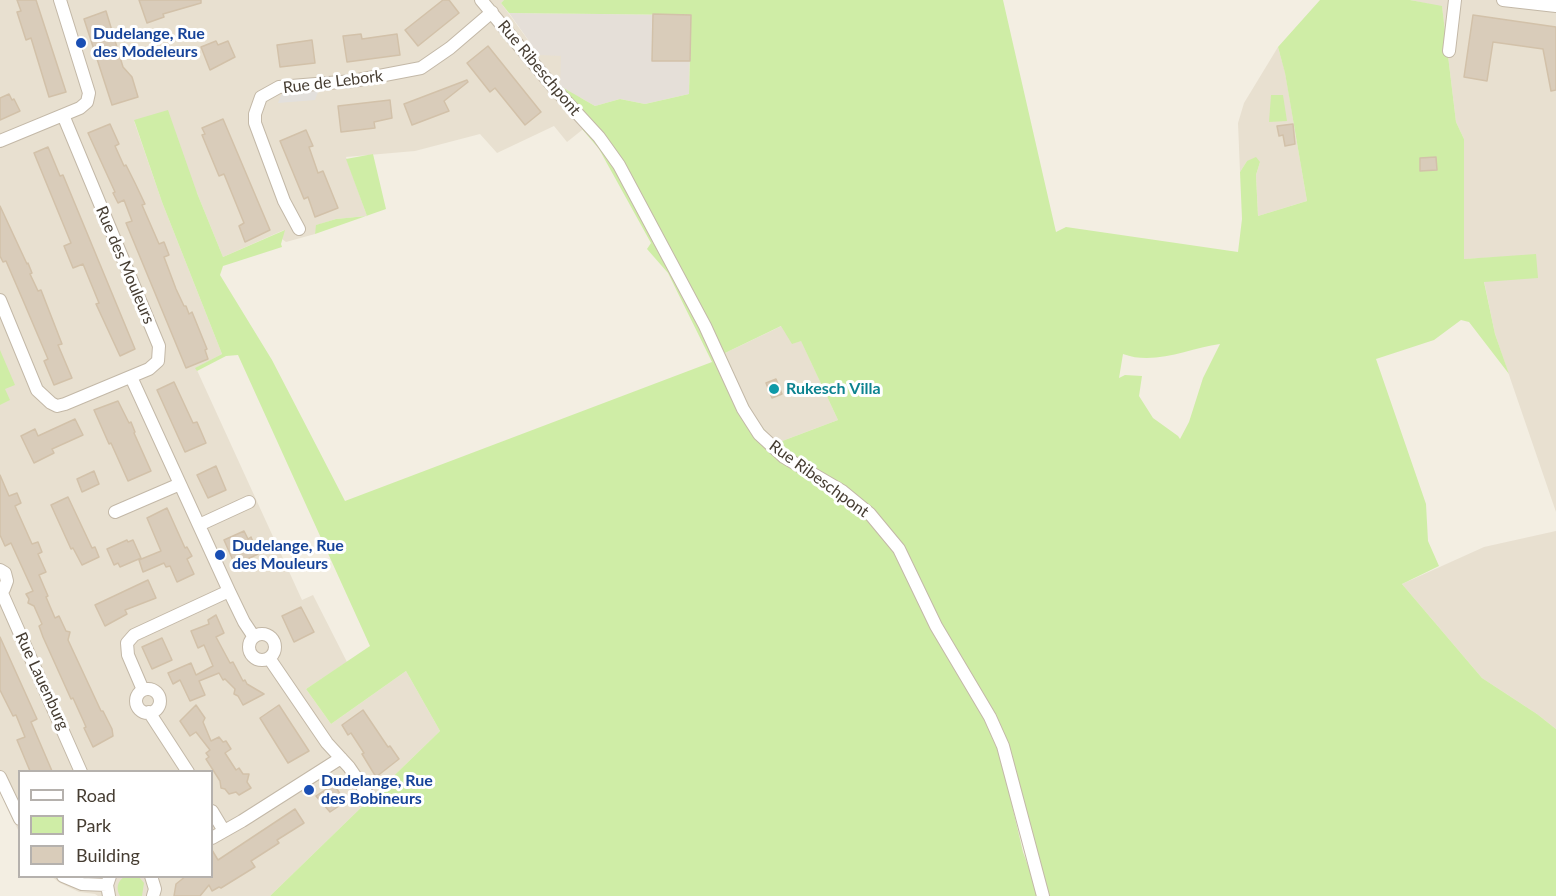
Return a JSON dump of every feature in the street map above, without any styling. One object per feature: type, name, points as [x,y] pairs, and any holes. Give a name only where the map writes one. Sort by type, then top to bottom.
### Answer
[{"type":"street","points":[[0,141],[80,108],[87,102],[89,93],[60,0]]},
{"type":"street","name":"Rue Ribeschpont","points":[[481,0],[574,111],[599,137],[619,165],[705,326],[743,409],[759,434],[784,457],[842,491],[861,506],[899,549],[936,626],[990,717],[1003,746],[1043,896]]},
{"type":"street","points":[[1449,51],[1455,0]]},
{"type":"street","points":[[1503,0],[1556,6]]},
{"type":"street","name":"Rue de Lebork","points":[[298,229],[284,201],[255,123],[255,114],[261,98],[279,87],[353,81],[421,68],[450,48],[492,12]]},
{"type":"street","name":"Rue des Mouleurs","points":[[63,115],[159,346],[158,361],[131,377]]},
{"type":"street","points":[[0,300],[37,390],[51,404],[57,406],[65,404],[131,377],[229,591],[254,637]]},
{"type":"street","points":[[116,512],[180,484]]},
{"type":"street","points":[[199,525],[249,502]]},
{"type":"street","name":"Rue Lauenburg","points":[[0,570],[5,573],[7,581],[0,591],[81,770]]},
{"type":"street","points":[[143,690],[128,655],[127,643],[134,635],[229,591]]},
{"type":"street","points":[[264,634],[273,639],[275,650],[269,658],[259,660],[251,654],[249,645],[254,637],[264,634]]},
{"type":"street","points":[[269,658],[327,743],[366,792]]},
{"type":"street","points":[[151,689],[160,698],[156,709],[149,712],[141,710],[136,703],[137,695],[143,690],[151,689]]},
{"type":"street","points":[[149,712],[187,770]]},
{"type":"street","points":[[213,837],[341,758]]},
{"type":"street","points":[[0,777],[18,815]]},
{"type":"street","points":[[213,813],[224,831]]},
{"type":"street","points":[[68,878],[82,884],[109,886]]},
{"type":"street","points":[[152,878],[155,889],[153,896]]},
{"type":"shaded area","points":[[0,0],[504,0],[501,3],[539,55],[561,55],[592,122],[567,142],[554,126],[497,153],[480,134],[415,151],[346,157],[367,216],[336,219],[317,225],[315,234],[286,242],[282,239],[284,230],[223,257],[197,193],[134,121],[162,202],[222,354],[196,368],[302,600],[313,595],[347,662],[306,689],[331,724],[406,671],[440,731],[270,896],[98,896],[79,892],[53,878],[213,878],[213,770],[18,770],[18,830],[0,792]]},
{"type":"shaded area","points":[[1410,0],[1556,0],[1556,512],[1495,334],[1484,281],[1536,255],[1464,259],[1464,139],[1456,122],[1442,7]]},
{"type":"shaded area","points":[[509,13],[691,15],[689,94],[645,104],[620,99],[595,106],[560,86],[561,56],[539,55]]},
{"type":"shaded area","points":[[1278,47],[1285,72],[1307,201],[1258,216],[1256,175],[1260,162],[1247,161],[1240,172],[1238,123],[1244,103]]},
{"type":"shaded area","points":[[319,89],[315,100],[278,103],[282,93]]},
{"type":"shaded area","points":[[792,321],[838,420],[777,443],[763,431],[748,406],[725,353]]},
{"type":"shaded area","points":[[1556,531],[1556,729],[1482,678],[1402,584],[1484,547]]},
{"type":"green space","points":[[504,0],[1003,0],[1056,232],[1066,227],[1238,252],[1242,219],[1240,172],[1247,161],[1256,157],[1260,162],[1256,175],[1258,216],[1307,201],[1285,73],[1278,47],[1320,0],[1410,0],[1442,6],[1456,122],[1464,139],[1464,259],[1536,254],[1538,278],[1484,282],[1495,334],[1509,374],[1469,322],[1461,320],[1434,340],[1376,359],[1426,504],[1428,541],[1439,566],[1402,584],[1482,678],[1556,729],[1556,896],[1046,896],[1031,848],[1010,748],[1004,735],[999,750],[1023,852],[1039,896],[270,896],[440,731],[406,671],[331,724],[306,689],[370,646],[238,355],[226,356],[197,371],[195,368],[222,354],[162,202],[134,120],[168,110],[197,193],[223,257],[285,230],[282,247],[223,266],[220,275],[272,360],[345,501],[712,362],[668,273],[647,249],[651,243],[599,149],[582,129],[591,122],[560,86],[595,106],[620,99],[645,104],[689,94],[691,15],[509,13],[501,3]],"holes":[[[781,326],[792,344],[801,341],[838,420],[777,443],[752,412],[725,353]],[[1220,344],[1203,378],[1189,422],[1180,439],[1153,418],[1139,396],[1142,376],[1125,375],[1119,378],[1123,354],[1147,358],[1160,357]]]},
{"type":"green space","points":[[1271,95],[1283,95],[1287,121],[1269,122]]},
{"type":"green space","points":[[373,154],[386,209],[367,216],[346,159]]},
{"type":"green space","points":[[366,216],[315,234],[316,225],[336,219]]},
{"type":"green space","points":[[0,350],[15,385],[5,389],[10,400],[0,405]]},
{"type":"green space","points":[[140,878],[144,883],[142,896],[120,896],[118,886],[122,879]]},
{"type":"building","points":[[17,0],[36,0],[66,92],[49,97],[31,38],[26,40],[17,12],[21,11]]},
{"type":"building","points":[[139,0],[201,0],[201,3],[163,14],[164,17],[147,23]]},
{"type":"building","points":[[443,0],[449,0],[459,13],[418,46],[405,30]]},
{"type":"building","points":[[106,11],[123,67],[132,77],[138,97],[112,105],[84,19]]},
{"type":"building","points":[[653,14],[691,15],[690,61],[652,61]]},
{"type":"building","points":[[1473,15],[1556,27],[1556,90],[1551,91],[1543,49],[1493,42],[1487,81],[1464,77]]},
{"type":"building","points":[[361,34],[362,39],[397,34],[400,55],[347,62],[343,36]]},
{"type":"building","points":[[312,40],[315,63],[280,67],[277,45]]},
{"type":"building","points":[[216,41],[218,45],[228,41],[235,57],[210,70],[201,47]]},
{"type":"building","points":[[488,46],[541,112],[525,125],[495,88],[490,92],[467,63]]},
{"type":"building","points":[[467,80],[468,82],[444,101],[449,111],[412,125],[404,104]]},
{"type":"building","points":[[9,94],[20,111],[0,120],[0,98]]},
{"type":"building","points":[[390,100],[392,118],[374,122],[375,128],[341,132],[338,106]]},
{"type":"building","points":[[223,119],[270,230],[245,242],[239,226],[244,223],[224,174],[219,176],[202,135],[205,134],[202,128]]},
{"type":"building","points":[[110,124],[119,144],[115,146],[145,204],[142,205],[159,244],[164,242],[169,255],[164,257],[176,289],[189,314],[192,312],[207,349],[205,350],[208,359],[186,368],[126,223],[132,221],[124,200],[118,203],[88,133]]},
{"type":"building","points":[[1293,124],[1295,144],[1285,146],[1283,135],[1279,136],[1277,126]]},
{"type":"building","points":[[306,130],[313,146],[309,147],[318,173],[323,171],[338,208],[315,217],[308,197],[304,199],[280,141]]},
{"type":"building","points":[[48,147],[60,176],[63,175],[135,349],[120,356],[96,304],[99,303],[83,264],[73,268],[64,246],[71,243],[34,153]]},
{"type":"building","points":[[1436,157],[1437,170],[1420,171],[1420,158]]},
{"type":"building","points":[[0,206],[28,263],[32,273],[30,274],[38,291],[41,290],[62,344],[58,345],[72,378],[54,385],[44,361],[48,359],[6,261],[3,262],[0,256]]},
{"type":"building","name":"Rukesch Villa","points":[[776,379],[782,394],[772,398],[766,383]]},
{"type":"building","points":[[174,382],[193,423],[197,422],[206,443],[185,452],[157,390]]},
{"type":"building","points":[[118,401],[129,423],[131,422],[151,471],[128,481],[94,410]]},
{"type":"building","points":[[75,419],[83,435],[52,449],[54,453],[34,463],[21,436],[35,429],[38,436]]},
{"type":"building","points":[[216,466],[226,490],[208,498],[197,475]]},
{"type":"building","points":[[94,471],[99,484],[82,492],[77,479]]},
{"type":"building","points":[[0,475],[9,496],[17,493],[21,503],[15,506],[32,544],[38,542],[42,552],[38,554],[46,572],[39,575],[48,596],[46,597],[55,618],[59,616],[66,631],[70,632],[68,640],[101,711],[112,729],[113,736],[93,747],[73,698],[71,699],[43,637],[39,626],[42,624],[34,606],[28,603],[29,599],[26,594],[33,591],[11,543],[5,546],[0,535]]},
{"type":"building","points":[[68,497],[92,548],[95,547],[99,557],[82,565],[73,548],[71,549],[51,505]]},
{"type":"building","points":[[167,508],[185,548],[187,547],[192,556],[187,559],[194,574],[177,582],[170,566],[166,567],[164,563],[143,572],[139,560],[161,551],[147,518]]},
{"type":"building","points":[[244,531],[248,539],[251,537],[258,554],[235,565],[224,540]]},
{"type":"building","points":[[127,540],[128,542],[133,540],[141,558],[120,567],[118,563],[114,565],[107,549]]},
{"type":"building","points":[[148,580],[156,598],[125,610],[127,614],[105,626],[95,605]]},
{"type":"building","points":[[301,607],[314,632],[294,642],[282,616]]},
{"type":"building","points":[[216,615],[224,633],[216,637],[230,663],[233,662],[243,681],[245,680],[247,684],[264,694],[243,705],[238,696],[234,694],[235,689],[225,679],[223,680],[219,673],[199,681],[205,695],[190,701],[180,680],[173,684],[168,673],[191,663],[196,675],[213,666],[204,645],[198,648],[191,631],[209,624],[208,620]]},
{"type":"building","points":[[0,637],[37,719],[31,722],[52,770],[30,770],[17,740],[25,737],[16,715],[13,716],[0,690]]},
{"type":"building","points":[[162,638],[172,660],[152,669],[142,647]]},
{"type":"building","points":[[196,705],[205,718],[203,722],[211,741],[219,737],[223,742],[226,741],[231,749],[225,753],[236,770],[239,768],[243,774],[249,774],[247,782],[251,788],[239,795],[236,792],[229,794],[221,788],[220,781],[206,759],[209,757],[206,753],[210,750],[196,732],[190,736],[180,721]]},
{"type":"building","points":[[279,705],[309,751],[288,763],[260,718]]},
{"type":"building","points":[[363,710],[399,759],[376,777],[351,733],[348,735],[342,725]]},
{"type":"building","points":[[334,784],[345,802],[330,812],[316,796]]},
{"type":"building","points":[[295,809],[304,823],[277,840],[279,843],[251,861],[255,867],[221,888],[212,891],[209,885],[200,896],[174,896],[176,884],[184,878],[213,878],[213,852],[218,860]]},
{"type":"place","name":"Dudelange, Rue des Modeleurs","points":[[81,43]]},
{"type":"place","name":"Rukesch Villa","points":[[774,389]]},
{"type":"place","name":"Dudelange, Rue des Mouleurs","points":[[220,555]]},
{"type":"place","name":"Dudelange, Rue des Bobineurs","points":[[309,790]]}]
